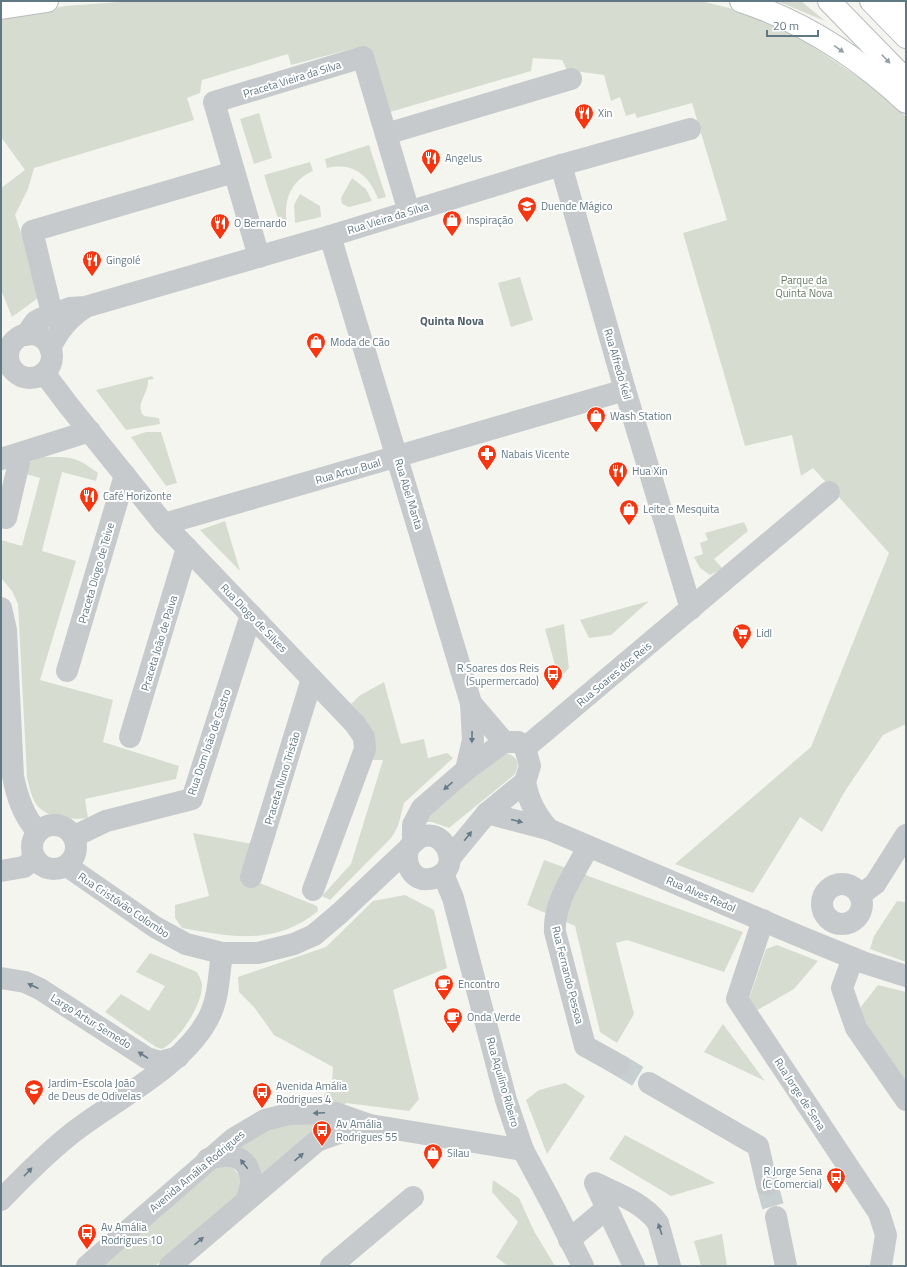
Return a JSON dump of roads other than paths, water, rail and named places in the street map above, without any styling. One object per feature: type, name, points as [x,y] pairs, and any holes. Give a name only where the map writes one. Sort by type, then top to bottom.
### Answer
[{"type":"highway","points":[[1,8],[48,1]]},
{"type":"highway","points":[[741,1],[794,22],[827,40],[874,74],[906,102]]},
{"type":"highway","points":[[829,1],[906,80]]},
{"type":"highway","points":[[871,1],[906,37]]},
{"type":"highway","points":[[894,1],[906,13]]},
{"type":"street","name":"Praceta Vieira da Silva","points":[[259,257],[214,102],[363,57],[409,212]]},
{"type":"street","points":[[386,134],[571,80]]},
{"type":"street","name":"Rua Vieira da Silva","points":[[15,338],[36,322],[54,313],[70,308],[85,307],[259,257],[561,165],[690,129]]},
{"type":"street","name":"Rua Alfredo Keil","points":[[561,165],[625,390],[691,609]]},
{"type":"street","points":[[54,313],[50,305],[32,231],[234,172]]},
{"type":"street","name":"Rua Abel Manta","points":[[330,236],[470,703],[504,742]]},
{"type":"street","name":"Rua Vieira da Silva","points":[[50,348],[58,332],[70,317],[85,307]]},
{"type":"street","points":[[1,383],[35,375],[51,361],[50,348],[41,337],[15,338]]},
{"type":"street","name":"Rua Diogo de Silves","points":[[15,338],[8,356],[14,370],[19,375],[35,375],[68,406],[90,431],[164,524],[355,724],[364,737],[365,749],[313,890]]},
{"type":"street","name":"Rua Artur Bual","points":[[164,524],[625,390]]},
{"type":"street","points":[[1,516],[6,518],[11,457],[90,431]]},
{"type":"street","name":"Praceta Diogo de Teive","points":[[67,671],[125,475]]},
{"type":"street","name":"Rua Soares dos Reis","points":[[525,748],[829,492]]},
{"type":"street","name":"Praceta João de Paiva","points":[[130,738],[187,548]]},
{"type":"street","points":[[1,608],[6,630],[13,776],[16,795],[30,823],[37,831]]},
{"type":"street","name":"Rua Dom João de Castro","points":[[75,836],[106,821],[192,799],[251,615]]},
{"type":"street","name":"Praceta Nuno Tristão","points":[[251,877],[312,679]]},
{"type":"street","points":[[466,770],[473,740],[470,703]]},
{"type":"street","points":[[504,742],[518,742],[525,748],[530,766],[525,782],[487,813],[447,866],[436,878],[428,880],[419,878],[412,873],[407,866],[406,857],[410,845],[413,825],[422,808],[466,770],[504,742]]},
{"type":"street","name":"Rua Alves Redol","points":[[525,782],[528,798],[535,814],[548,829],[852,958],[906,976]]},
{"type":"street","points":[[487,813],[548,829]]},
{"type":"street","points":[[50,824],[64,826],[75,836],[77,852],[67,866],[56,870],[43,867],[34,859],[31,845],[37,831],[50,824]]},
{"type":"street","points":[[410,845],[420,837],[429,835],[437,837],[444,842],[449,850],[447,866]]},
{"type":"street","points":[[860,895],[875,884],[906,835]]},
{"type":"street","name":"Rua Cristóvão Colombo","points":[[67,866],[154,927],[186,944],[222,953],[258,952],[294,944],[314,935],[340,913],[410,845]]},
{"type":"street","name":"Rua Fernando Pessoa","points":[[588,847],[557,908],[554,920],[555,932],[585,1046],[619,1066]]},
{"type":"street","points":[[1,871],[24,867],[34,859]]},
{"type":"street","name":"Rua Aquilino Ribeiro","points":[[447,866],[453,898],[506,1100],[523,1150],[552,1204],[580,1264]]},
{"type":"street","points":[[374,881],[412,873]]},
{"type":"street","name":"Rua Jorge de Sena","points":[[763,920],[737,999],[879,1213],[886,1235],[881,1266]]},
{"type":"street","points":[[1,1200],[36,1165],[71,1134],[180,1056],[196,1039],[210,1015],[218,990],[222,953]]},
{"type":"street","points":[[852,958],[842,988],[856,1028],[906,1100]]},
{"type":"street","name":"Largo Artur Semedo","points":[[1,978],[25,982],[40,989],[147,1058],[160,1062],[180,1056]]},
{"type":"street","points":[[649,1083],[758,1146],[767,1185]]},
{"type":"street","name":"Avenida Amália Rodrigues","points":[[87,1266],[208,1159],[244,1131],[265,1120],[289,1114],[336,1113],[370,1125],[523,1150]]},
{"type":"street","name":"Avenida Amália Rodrigues","points":[[170,1266],[317,1141],[348,1130],[370,1125]]},
{"type":"street","points":[[208,1159],[221,1155],[232,1155],[242,1160],[248,1168],[251,1180],[247,1200]]},
{"type":"street","points":[[634,1266],[595,1183],[627,1199],[654,1217],[658,1223],[670,1266]]},
{"type":"street","points":[[331,1266],[413,1197]]},
{"type":"street","points":[[570,1240],[607,1208]]},
{"type":"street","points":[[776,1217],[786,1266]]},
{"type":"tunnel","points":[[619,1065],[649,1083]]},
{"type":"tunnel","points":[[767,1185],[776,1217]]},
{"type":"place","name":"Xin","points":[[584,130]]},
{"type":"place","name":"Angelus","points":[[431,175]]},
{"type":"place","name":"Duende Mágico","points":[[527,223]]},
{"type":"place","name":"Inspiração","points":[[452,237]]},
{"type":"place","name":"O Bernardo","points":[[220,240]]},
{"type":"place","name":"Gingolé","points":[[92,277]]},
{"type":"place","name":"Moda de Cão","points":[[316,359]]},
{"type":"place","name":"Wash Station","points":[[596,433]]},
{"type":"place","name":"Nabais Vicente","points":[[487,471]]},
{"type":"place","name":"Hua Xin","points":[[618,488]]},
{"type":"place","name":"Café Horizonte","points":[[89,513]]},
{"type":"place","name":"Leite e Mesquita","points":[[629,526]]},
{"type":"place","name":"Lidl","points":[[742,650]]},
{"type":"place","name":"R Soares dos Reis (Supermercado)","points":[[553,691]]},
{"type":"place","name":"Encontro","points":[[444,1001]]},
{"type":"place","name":"Onda Verde","points":[[453,1034]]},
{"type":"place","name":"Jardim-Escola João de Deus de Odivelas","points":[[34,1106]]},
{"type":"place","name":"Avenida Amália Rodrigues 4","points":[[262,1109]]},
{"type":"place","name":"Av Amália Rodrigues 55","points":[[322,1147]]},
{"type":"place","name":"Silau","points":[[433,1170]]},
{"type":"place","name":"R Jorge Sena (C Comercial)","points":[[836,1194]]},
{"type":"place","name":"Av Amália Rodrigues 10","points":[[87,1250]]},
{"type":"district","name":"Quinta Nova","points":[[452,321]]},
{"type":"park label","name":"Parque da Quinta Nova","points":[[804,286]]}]
